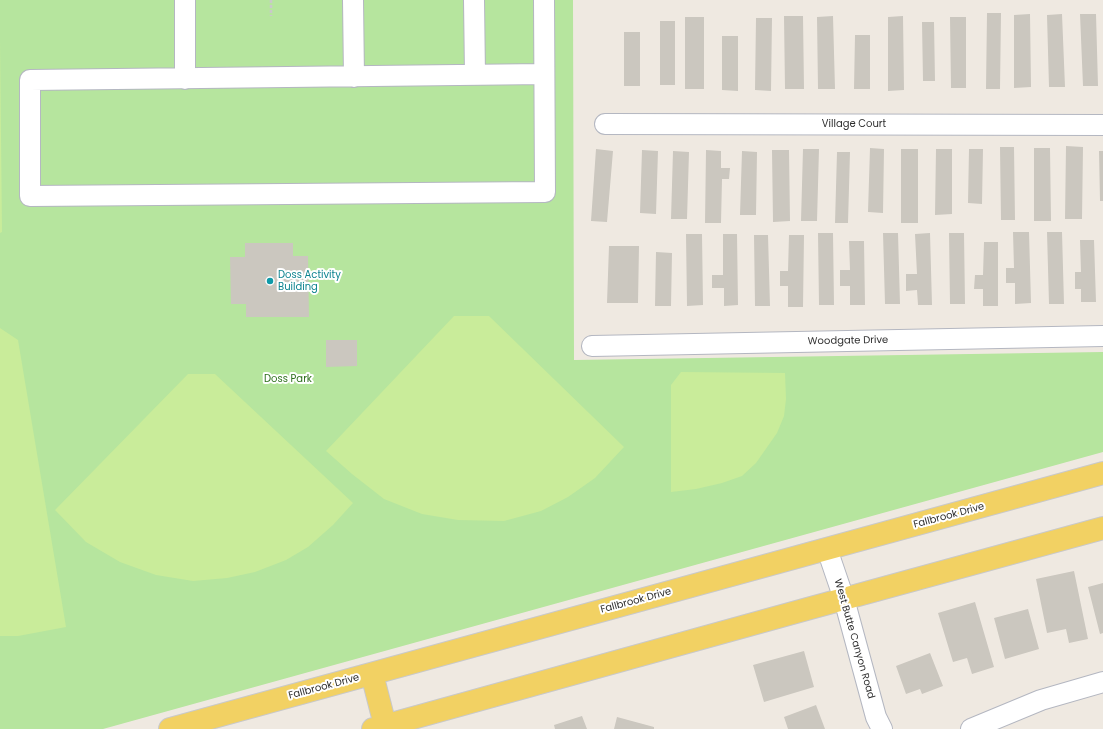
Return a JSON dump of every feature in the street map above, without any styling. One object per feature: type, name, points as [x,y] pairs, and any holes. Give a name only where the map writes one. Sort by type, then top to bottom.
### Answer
[{"type":"main road","name":"Fallbrook Drive","points":[[170,729],[1103,473]]},
{"type":"main road","points":[[372,674],[379,727],[1103,528]]},
{"type":"street","points":[[185,0],[185,78]]},
{"type":"street","points":[[353,0],[354,76]]},
{"type":"street","points":[[474,0],[475,75]]},
{"type":"street","points":[[544,0],[545,192],[30,196],[30,80],[544,74]]},
{"type":"street","name":"Village Court","points":[[605,124],[1103,125]]},
{"type":"street","name":"Woodgate Drive","points":[[592,346],[1103,336]]},
{"type":"street","name":"West Butte Canyon Road","points":[[827,549],[844,599],[876,717],[882,729]]},
{"type":"street","points":[[971,729],[1041,700],[1103,682]]},
{"type":"path","points":[[271,0],[271,16]]},
{"type":"green space","name":"Doss Park","points":[[0,0],[573,0],[574,360],[1103,352],[1103,452],[103,729],[0,729]]},
{"type":"green space","points":[[0,39],[2,232],[0,233]]},
{"type":"green space","points":[[454,316],[489,316],[624,447],[595,478],[568,497],[541,511],[504,521],[458,520],[422,514],[384,499],[326,451]]},
{"type":"green space","points":[[0,328],[18,340],[66,627],[18,636],[0,636]]},
{"type":"green space","points":[[681,372],[785,373],[786,399],[784,416],[777,433],[756,463],[742,476],[722,483],[696,489],[671,492],[671,385]]},
{"type":"green space","points":[[188,374],[215,374],[353,503],[333,525],[308,547],[286,560],[255,572],[227,578],[193,581],[156,575],[120,562],[86,542],[55,510]]},
{"type":"building","points":[[987,13],[1001,13],[1000,89],[986,89]]},
{"type":"building","points":[[1030,14],[1031,87],[1014,88],[1014,15]]},
{"type":"building","points":[[1062,14],[1065,87],[1049,87],[1047,15]]},
{"type":"building","points":[[1080,14],[1096,14],[1098,86],[1083,86]]},
{"type":"building","points":[[784,16],[803,16],[804,89],[785,89]]},
{"type":"building","points":[[833,16],[835,89],[818,89],[817,17]]},
{"type":"building","points":[[903,16],[904,90],[888,91],[888,17]]},
{"type":"building","points":[[685,17],[704,17],[704,89],[685,89]]},
{"type":"building","points":[[950,17],[966,17],[966,88],[951,88]]},
{"type":"building","points":[[756,18],[772,18],[771,91],[755,90]]},
{"type":"building","points":[[660,21],[675,21],[675,85],[660,85]]},
{"type":"building","points":[[922,22],[934,22],[935,81],[923,81]]},
{"type":"building","points":[[624,32],[640,32],[640,86],[624,86]]},
{"type":"building","points":[[855,35],[870,35],[870,89],[854,89]]},
{"type":"building","points":[[722,36],[738,36],[738,91],[722,90]]},
{"type":"building","points":[[1066,146],[1083,147],[1082,219],[1065,219]]},
{"type":"building","points":[[1000,147],[1014,147],[1015,220],[1001,220]]},
{"type":"building","points":[[870,148],[884,149],[883,213],[868,212]]},
{"type":"building","points":[[1034,148],[1050,148],[1051,221],[1034,221]]},
{"type":"building","points":[[596,149],[613,151],[607,222],[591,221]]},
{"type":"building","points":[[803,149],[819,149],[817,221],[801,221]]},
{"type":"building","points":[[901,149],[918,149],[918,223],[901,223]]},
{"type":"building","points":[[936,149],[952,149],[952,214],[935,215]]},
{"type":"building","points":[[969,149],[983,149],[982,204],[968,203]]},
{"type":"building","points":[[642,150],[658,151],[656,214],[640,213]]},
{"type":"building","points":[[706,150],[721,151],[721,168],[730,168],[729,179],[722,179],[721,223],[705,223]]},
{"type":"building","points":[[772,150],[789,150],[790,221],[773,222]]},
{"type":"building","points":[[673,151],[689,152],[687,219],[671,219]]},
{"type":"building","points":[[742,151],[757,152],[756,215],[740,215]]},
{"type":"building","points":[[1099,151],[1103,151],[1103,201],[1100,201]]},
{"type":"building","points":[[837,152],[850,152],[848,223],[835,223]]},
{"type":"building","points":[[1013,232],[1029,232],[1031,303],[1015,304],[1015,283],[1006,283],[1006,268],[1014,268]]},
{"type":"building","points":[[1047,232],[1062,232],[1064,304],[1049,304]]},
{"type":"building","points":[[818,233],[833,233],[834,305],[819,305]]},
{"type":"building","points":[[883,233],[898,233],[900,304],[885,304]]},
{"type":"building","points":[[930,233],[932,305],[918,305],[917,290],[906,291],[906,274],[917,274],[915,234]]},
{"type":"building","points":[[949,233],[964,233],[965,304],[950,304]]},
{"type":"building","points":[[686,234],[702,234],[703,305],[687,306]]},
{"type":"building","points":[[723,234],[737,234],[738,305],[724,306],[724,288],[712,288],[712,275],[723,275]]},
{"type":"building","points":[[754,235],[768,235],[770,306],[755,306]]},
{"type":"building","points":[[789,235],[804,235],[803,307],[788,307],[788,286],[780,286],[780,271],[788,271]]},
{"type":"building","points":[[1080,240],[1094,240],[1096,302],[1081,302],[1081,289],[1075,289],[1075,272],[1081,272]]},
{"type":"building","points":[[849,241],[864,241],[865,305],[850,305],[850,286],[840,286],[840,270],[850,270]]},
{"type":"building","points":[[984,242],[998,242],[998,306],[983,306],[983,289],[974,289],[975,275],[983,275]]},
{"type":"building","name":"Doss Activity Building","points":[[245,243],[293,243],[293,256],[308,256],[309,317],[246,317],[246,304],[231,304],[230,257],[245,257]]},
{"type":"building","points":[[609,246],[639,246],[638,303],[607,303]]},
{"type":"building","points":[[656,252],[672,253],[671,306],[655,306]]},
{"type":"building","points":[[326,340],[357,340],[357,366],[326,367]]},
{"type":"building","points":[[1074,571],[1088,639],[1069,643],[1066,629],[1047,633],[1036,579]]},
{"type":"building","points":[[1103,583],[1103,633],[1100,634],[1088,587]]},
{"type":"building","points":[[975,602],[994,667],[972,674],[967,658],[953,662],[938,613]]},
{"type":"building","points":[[1028,609],[1039,649],[1005,659],[994,618]]},
{"type":"building","points":[[804,651],[814,687],[764,702],[753,665]]},
{"type":"building","points":[[930,653],[943,686],[922,694],[920,689],[906,694],[896,666]]},
{"type":"building","points":[[816,705],[825,729],[788,729],[784,717]]},
{"type":"building","points":[[582,716],[587,729],[555,729],[554,725]]},
{"type":"building","points":[[617,717],[654,727],[654,729],[614,729]]},
{"type":"place","name":"Doss Activity Building","points":[[270,281]]}]
